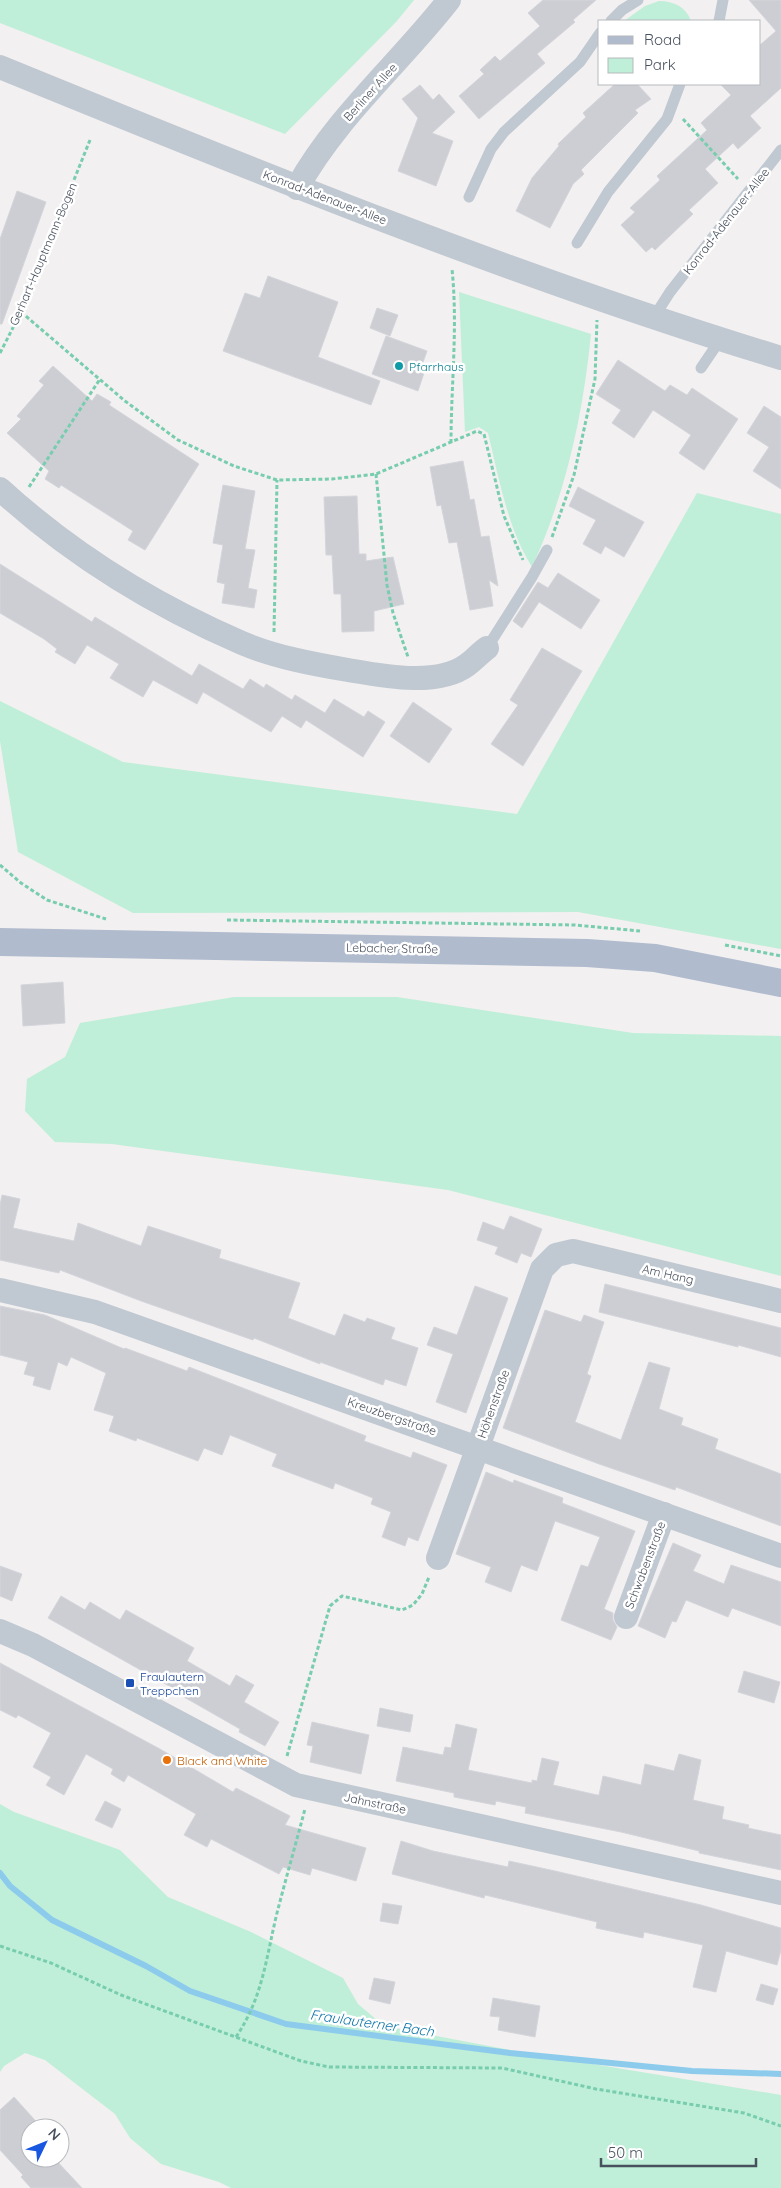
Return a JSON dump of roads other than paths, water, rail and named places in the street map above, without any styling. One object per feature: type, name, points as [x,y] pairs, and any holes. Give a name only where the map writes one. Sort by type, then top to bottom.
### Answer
[{"type":"main road","name":"Lebacher Straße","points":[[0,942],[587,952],[655,958],[781,983]]},
{"type":"street","name":"Berliner Allee","points":[[297,188],[313,160],[331,135],[422,34],[449,0]]},
{"type":"street","name":"Konrad-Adenauer-Allee","points":[[0,67],[297,188],[598,299],[720,340],[781,358]]},
{"type":"street","points":[[0,489],[17,505],[95,565],[142,594],[243,643],[272,653],[369,674],[415,679],[441,676],[466,666],[487,648]]},
{"type":"street","name":"Am Hang","points":[[556,1255],[573,1251],[781,1301]]},
{"type":"street","name":"Höhenstraße","points":[[438,1558],[542,1269],[556,1255]]},
{"type":"street","name":"Kreuzbergstraße","points":[[0,1290],[95,1312],[478,1446],[781,1556]]},
{"type":"street","name":"Schwabenstraße","points":[[626,1617],[664,1514]]},
{"type":"street","name":"Jahnstraße","points":[[0,1631],[33,1645],[280,1779],[310,1790],[781,1893]]},
{"type":"lane","points":[[611,20],[638,0]]},
{"type":"lane","points":[[719,20],[723,0]]},
{"type":"lane","points":[[469,197],[491,149],[504,132],[580,62],[598,36]]},
{"type":"lane","points":[[577,243],[604,198],[667,119],[680,85]]},
{"type":"lane","name":"Konrad-Adenauer-Allee","points":[[654,317],[670,292],[781,150]]},
{"type":"lane","points":[[701,368],[720,340]]},
{"type":"lane","points":[[487,648],[547,550]]},
{"type":"waterway","name":"Fraulauterner Bach","points":[[0,1873],[10,1886],[52,1920],[146,1966],[190,1991],[286,2024],[510,2053],[692,2071],[781,2074]]},
{"type":"place","name":"Pfarrhaus","points":[[399,366]]},
{"type":"place","name":"Fraulautern Treppchen","points":[[130,1683]]},
{"type":"place","name":"Black and White","points":[[167,1760]]}]
